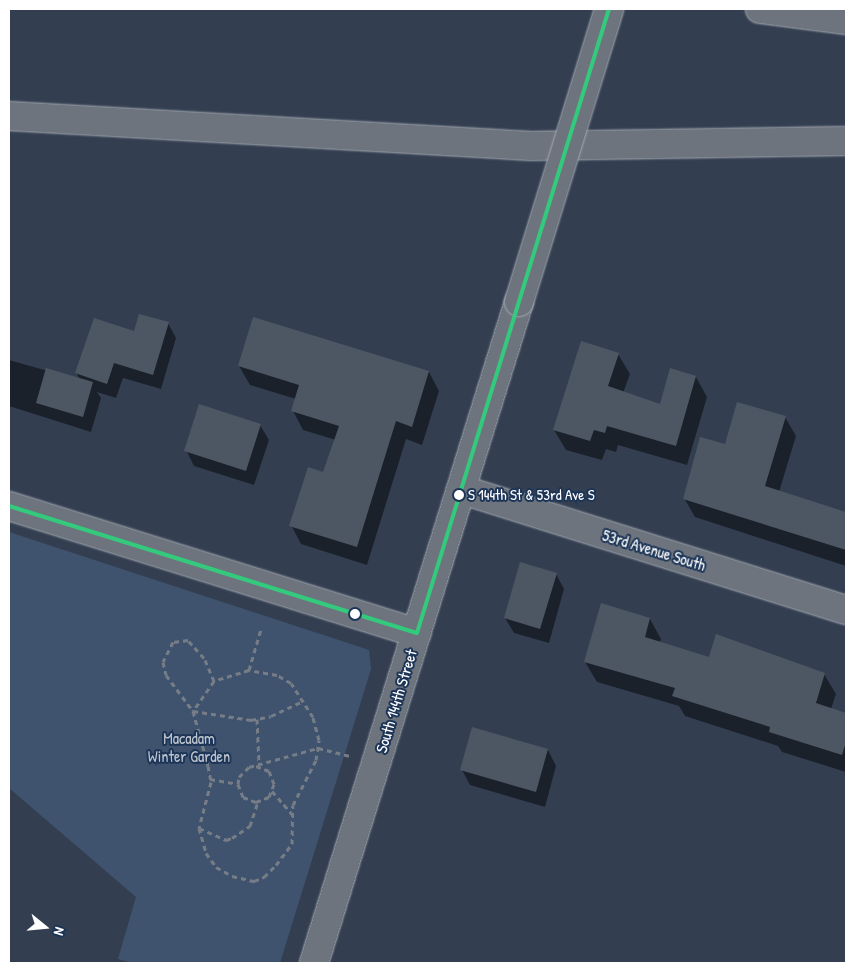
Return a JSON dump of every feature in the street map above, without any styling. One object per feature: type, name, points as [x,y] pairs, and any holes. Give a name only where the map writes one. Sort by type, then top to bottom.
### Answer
[{"type":"main road","name":"South 144th Street","points":[[314,963],[463,490],[609,9]]},
{"type":"main road","points":[[760,9],[846,20]]},
{"type":"main road","points":[[9,116],[531,146],[846,141]]},
{"type":"main road","name":"53rd Avenue South","points":[[463,490],[846,610]]},
{"type":"main road","points":[[9,506],[417,634]]},
{"type":"path","points":[[249,670],[261,629]]},
{"type":"path","points":[[193,711],[214,680],[249,670],[277,675],[291,683],[313,718],[318,748],[316,760],[293,805],[292,844],[287,854],[264,877],[254,881],[232,876],[216,867],[206,854],[199,828],[210,779],[193,711],[166,675],[164,662],[173,642],[188,640],[197,647],[214,680]]},
{"type":"path","points":[[193,711],[230,719],[257,719],[271,716],[303,700]]},
{"type":"path","points":[[257,719],[258,765]]},
{"type":"path","points":[[258,802],[244,797],[238,784],[243,771],[318,748],[350,757]]},
{"type":"path","points":[[258,765],[268,771],[272,777],[272,791],[293,815]]},
{"type":"path","points":[[210,779],[238,784]]},
{"type":"path","points":[[199,828],[226,840],[232,838],[250,826],[258,802],[272,791]]},
{"type":"green space","name":"Macadam Winter Garden","points":[[9,532],[369,650],[371,669],[280,963],[132,963],[118,959],[136,897],[9,788]]},
{"type":"building","points":[[139,314],[169,322],[153,375],[114,363],[107,384],[75,373],[94,318],[134,331]]},
{"type":"building","points":[[253,317],[429,371],[412,427],[396,421],[357,547],[289,526],[308,467],[323,472],[339,426],[291,411],[299,385],[238,366]]},
{"type":"building","points":[[581,341],[619,353],[608,386],[660,404],[670,368],[696,376],[676,446],[607,426],[605,433],[594,430],[590,441],[553,430]]},
{"type":"building","points":[[46,368],[93,382],[83,417],[36,403]]},
{"type":"building","points":[[737,402],[786,416],[765,486],[846,512],[846,550],[683,499],[700,437],[725,444]]},
{"type":"building","points":[[199,404],[261,424],[246,471],[184,451]]},
{"type":"building","points":[[520,562],[557,573],[540,629],[504,618]]},
{"type":"building","points":[[601,603],[650,618],[645,637],[709,657],[716,634],[825,673],[816,703],[846,713],[846,742],[842,755],[769,732],[770,727],[672,696],[675,688],[584,662]]},
{"type":"building","points":[[472,727],[548,749],[536,792],[460,770]]},
{"type":"transit line","points":[[417,633],[609,9]]},
{"type":"transit line","points":[[9,506],[417,633]]},
{"type":"place","name":"S 144th St & 53rd Ave S","points":[[459,495]]}]
